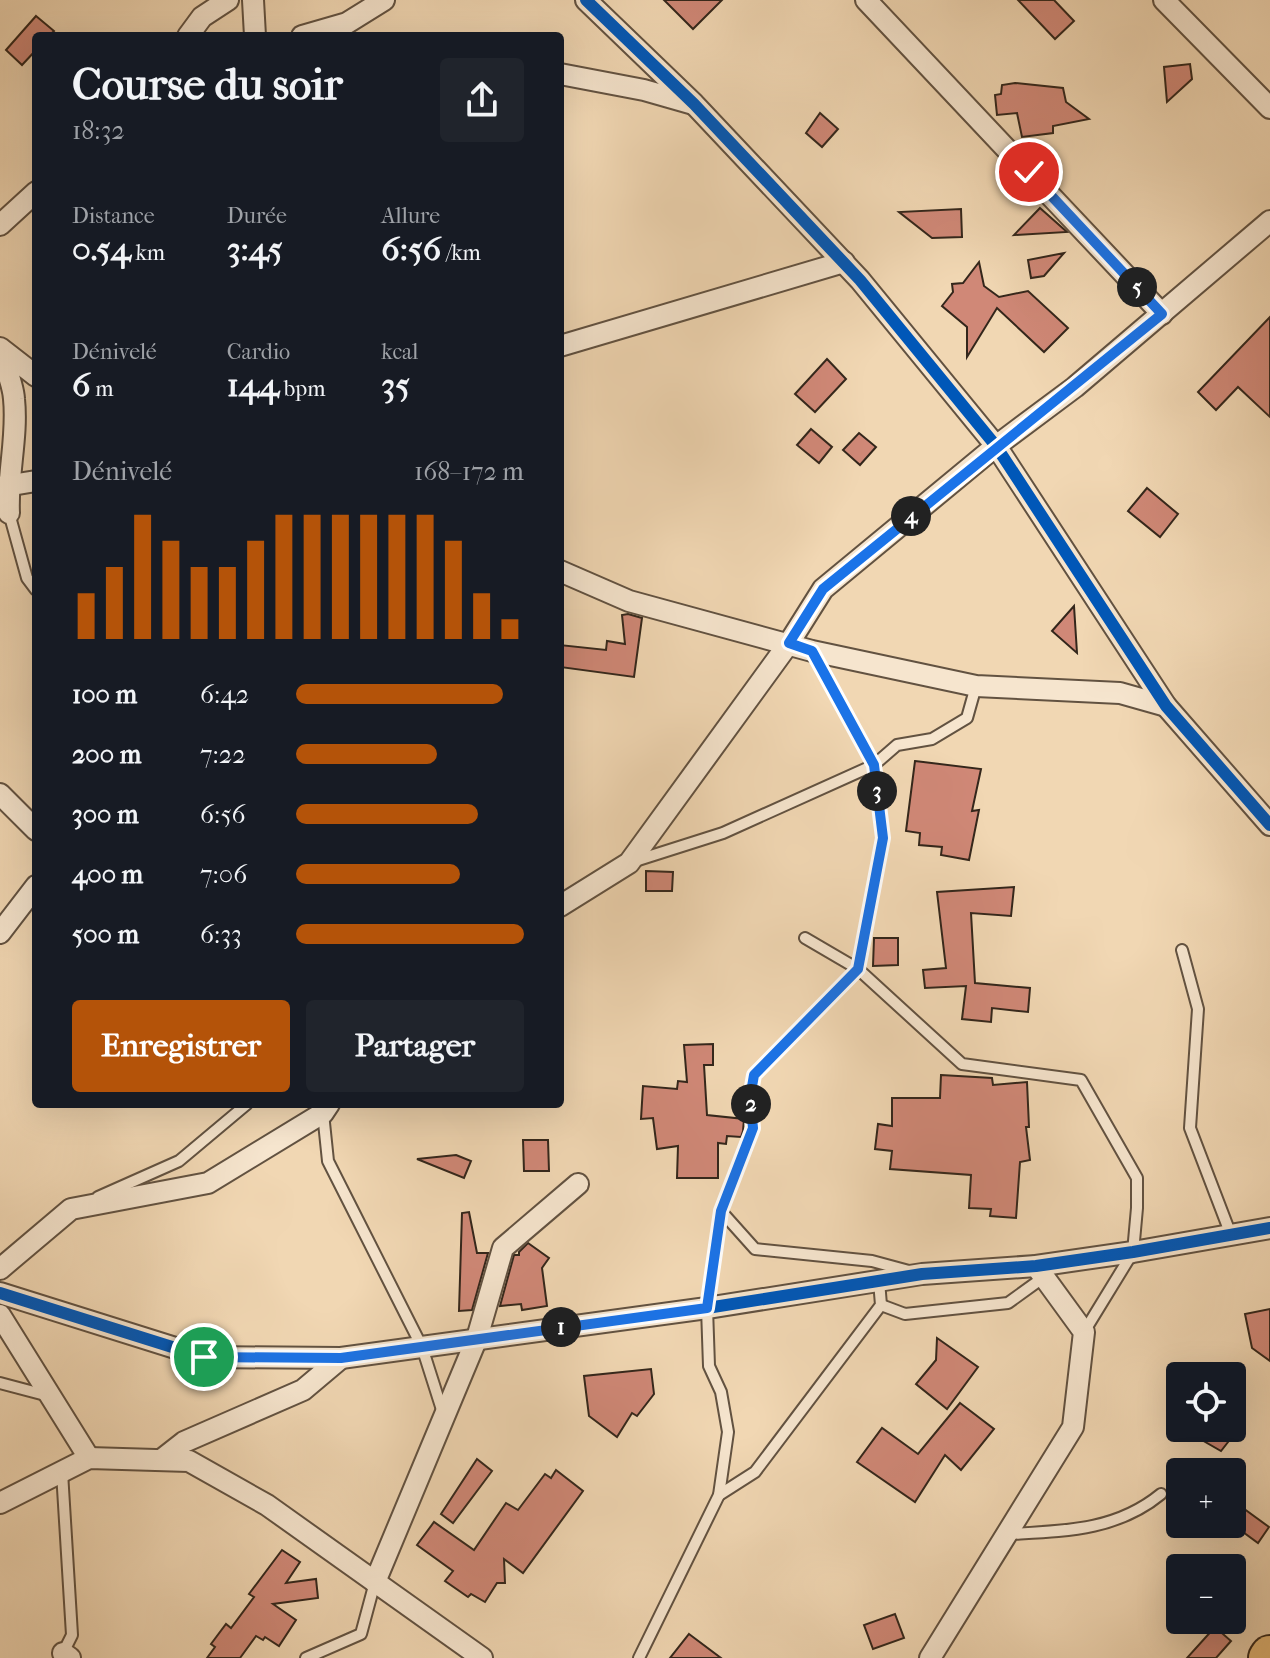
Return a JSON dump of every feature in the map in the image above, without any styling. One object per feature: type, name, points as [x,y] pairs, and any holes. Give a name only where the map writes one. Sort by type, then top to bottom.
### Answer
[{"type":"street","points":[[191,32],[202,17],[228,0]]},
{"type":"street","points":[[253,0],[255,32]]},
{"type":"street","points":[[316,32],[347,23],[384,0]]},
{"type":"street","points":[[586,0],[694,104],[844,262],[996,446],[1166,706],[1270,825]]},
{"type":"street","points":[[866,0],[1162,314]]},
{"type":"street","points":[[1164,0],[1270,108]]},
{"type":"street","points":[[564,75],[644,90],[694,104]]},
{"type":"street","points":[[0,225],[32,196]]},
{"type":"street","points":[[564,904],[629,863],[789,643],[823,589],[996,446],[1075,387],[1269,223]]},
{"type":"street","points":[[564,345],[844,262]]},
{"type":"street","points":[[0,349],[32,373]]},
{"type":"street","points":[[0,349],[15,397],[14,441],[4,487],[4,514]]},
{"type":"street","points":[[4,487],[32,482]]},
{"type":"street","points":[[564,573],[629,601],[812,651],[976,686],[1120,693],[1166,706]]},
{"type":"street","points":[[0,794],[32,826]]},
{"type":"street","points":[[0,933],[32,891]]},
{"type":"street","points":[[0,1269],[71,1209],[208,1183],[326,1109]]},
{"type":"street","points":[[375,1582],[477,1338],[503,1248],[578,1184]]},
{"type":"street","points":[[0,1293],[204,1357],[341,1358],[707,1308],[922,1274],[1040,1271],[1270,1228]]},
{"type":"street","points":[[930,1658],[1073,1427],[1084,1332],[1040,1271]]},
{"type":"street","points":[[0,1315],[89,1458]]},
{"type":"street","points":[[161,1460],[184,1442],[303,1390],[341,1358]]},
{"type":"street","points":[[0,1503],[89,1458],[189,1461],[267,1505],[482,1658]]},
{"type":"lane","points":[[4,514],[32,585]]},
{"type":"lane","points":[[639,1658],[719,1495],[728,1432],[721,1392],[709,1366],[707,1308],[721,1211],[753,1128],[750,1098],[754,1075],[858,969],[883,838],[874,765],[812,651]]},
{"type":"lane","points":[[629,863],[723,833],[874,765],[897,745],[932,739],[967,718],[976,686]]},
{"type":"lane","points":[[805,938],[858,969],[962,1064],[1081,1080],[1137,1178],[1133,1252],[1084,1332]]},
{"type":"lane","points":[[1182,950],[1198,1009],[1190,1128],[1231,1235]]},
{"type":"lane","points":[[71,1209],[179,1161],[242,1108]]},
{"type":"lane","points":[[326,1109],[328,1161],[422,1347],[445,1420]]},
{"type":"lane","points":[[721,1211],[755,1249],[872,1261],[922,1274]]},
{"type":"lane","points":[[881,1305],[905,1314],[1008,1303],[1040,1271]]},
{"type":"lane","points":[[719,1495],[755,1472],[881,1305],[879,1281]]},
{"type":"lane","points":[[0,1383],[51,1397]]},
{"type":"lane","points":[[62,1472],[72,1635],[66,1656]]},
{"type":"lane","points":[[1007,1534],[1086,1529],[1146,1506],[1161,1494]]},
{"type":"lane","points":[[306,1658],[361,1634],[375,1582]]},
{"type":"building","points":[[664,0],[722,0],[693,29]]},
{"type":"building","points":[[1018,0],[1054,0],[1074,21],[1055,39]]},
{"type":"building","points":[[36,16],[54,31],[32,32],[32,54],[22,65],[6,50]]},
{"type":"building","points":[[1190,64],[1192,79],[1167,102],[1164,67]]},
{"type":"building","points":[[1015,83],[1063,88],[1066,102],[1089,119],[1053,126],[1053,133],[1022,137],[1017,113],[997,115],[995,95],[1001,94],[1002,85]]},
{"type":"building","points":[[820,113],[838,129],[822,147],[806,133]]},
{"type":"building","points":[[1040,208],[1067,232],[1014,235]]},
{"type":"building","points":[[961,209],[962,237],[932,238],[899,212]]},
{"type":"building","points":[[1064,253],[1044,276],[1031,278],[1028,260]]},
{"type":"building","points":[[979,262],[984,286],[999,297],[1028,291],[1068,328],[1044,352],[997,308],[967,357],[967,327],[942,306],[953,292],[952,284],[963,283]]},
{"type":"building","points":[[1270,317],[1270,417],[1238,387],[1216,410],[1198,392]]},
{"type":"building","points":[[827,359],[846,379],[815,412],[795,394]]},
{"type":"building","points":[[811,429],[832,447],[819,463],[797,445]]},
{"type":"building","points":[[859,433],[876,447],[860,465],[843,450]]},
{"type":"building","points":[[1147,488],[1178,514],[1160,537],[1128,511]]},
{"type":"building","points":[[1074,606],[1077,653],[1052,631]]},
{"type":"building","points":[[622,615],[642,618],[634,677],[564,668],[564,645],[606,650],[607,641],[625,644]]},
{"type":"building","points":[[915,761],[981,769],[972,811],[979,810],[969,860],[941,855],[942,847],[919,845],[920,833],[906,831]]},
{"type":"building","points":[[646,871],[673,872],[672,891],[646,891]]},
{"type":"building","points":[[1014,887],[1011,916],[971,913],[975,983],[1030,988],[1028,1012],[992,1008],[991,1022],[962,1019],[966,986],[925,988],[923,970],[946,968],[937,892]]},
{"type":"building","points":[[874,938],[898,938],[898,965],[873,966]]},
{"type":"building","points":[[713,1044],[713,1065],[704,1065],[707,1115],[744,1119],[743,1131],[741,1137],[727,1136],[726,1144],[718,1143],[718,1178],[677,1178],[678,1146],[657,1149],[653,1118],[641,1119],[643,1086],[677,1089],[678,1081],[687,1082],[684,1045]]},
{"type":"building","points":[[941,1075],[992,1078],[993,1085],[1027,1082],[1029,1127],[1026,1127],[1030,1160],[1020,1162],[1016,1218],[990,1216],[991,1209],[969,1208],[971,1175],[890,1169],[892,1151],[875,1149],[878,1124],[892,1126],[892,1098],[940,1098]]},
{"type":"building","points":[[523,1140],[548,1140],[549,1171],[524,1171]]},
{"type":"building","points":[[456,1155],[471,1161],[464,1178],[417,1159]]},
{"type":"building","points":[[469,1212],[477,1253],[488,1253],[472,1310],[459,1311],[462,1213]]},
{"type":"building","points":[[528,1243],[549,1258],[542,1268],[547,1306],[522,1310],[521,1304],[500,1306],[514,1255],[519,1255]]},
{"type":"building","points":[[1270,1309],[1270,1361],[1252,1348],[1245,1314]]},
{"type":"building","points":[[937,1338],[978,1367],[947,1409],[916,1384],[936,1360]]},
{"type":"building","points":[[651,1369],[654,1394],[637,1416],[632,1413],[617,1437],[589,1416],[584,1376]]},
{"type":"building","points":[[960,1403],[994,1429],[961,1470],[945,1455],[915,1502],[857,1462],[882,1428],[918,1454]]},
{"type":"building","points":[[1205,1442],[1228,1442],[1221,1451]]},
{"type":"building","points":[[477,1459],[492,1471],[453,1523],[441,1514]]},
{"type":"building","points":[[556,1470],[583,1491],[523,1573],[504,1559],[505,1583],[497,1583],[485,1602],[471,1594],[468,1597],[445,1581],[453,1571],[417,1545],[434,1522],[474,1550],[506,1503],[518,1510],[545,1474],[551,1478]]},
{"type":"building","points":[[1246,1510],[1269,1527],[1258,1543],[1246,1534]]},
{"type":"building","points":[[282,1550],[300,1562],[286,1583],[316,1579],[318,1598],[273,1604],[296,1620],[279,1646],[265,1637],[263,1640],[256,1636],[240,1658],[207,1658],[215,1647],[211,1644],[226,1624],[231,1628],[254,1597],[249,1594]]},
{"type":"building","points":[[895,1614],[904,1638],[873,1649],[864,1625]]},
{"type":"building","points":[[689,1634],[721,1658],[670,1658]]},
{"type":"building","points":[[1209,1634],[1223,1634],[1231,1641],[1216,1658],[1187,1658]]},
{"type":"cycle path","points":[[586,0],[694,104],[860,280],[996,446],[1166,706],[1270,825]]},
{"type":"cycle path","points":[[0,1293],[204,1357],[341,1358],[707,1308],[922,1274],[1036,1266],[1270,1228]]},
{"type":"route","points":[[204,1357],[341,1358],[707,1308],[721,1211],[753,1128],[750,1098],[754,1075],[858,969],[883,838],[874,765],[812,651],[789,643],[823,589],[1162,314],[1029,172]]}]
